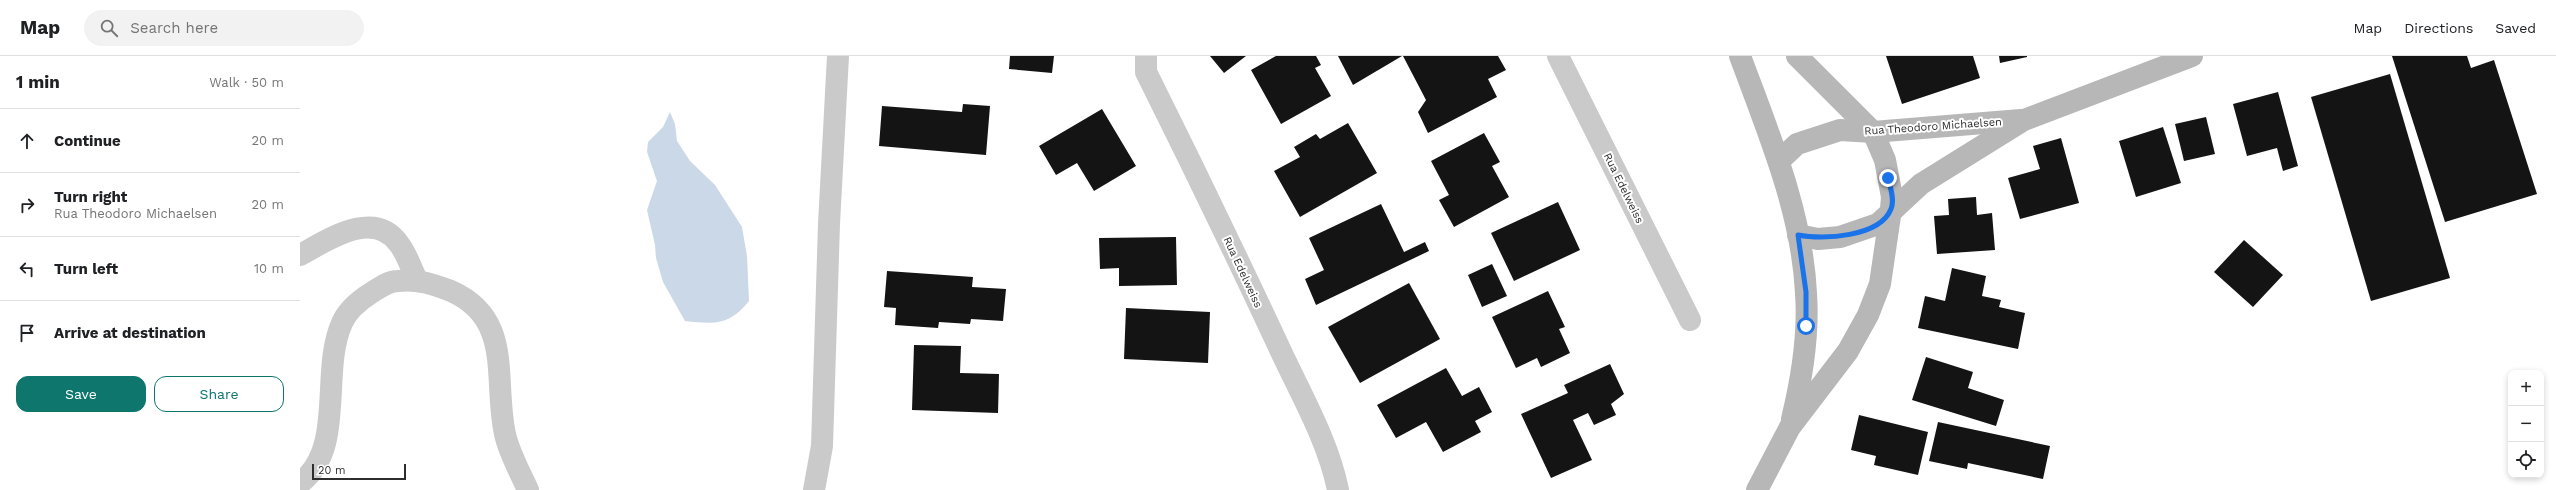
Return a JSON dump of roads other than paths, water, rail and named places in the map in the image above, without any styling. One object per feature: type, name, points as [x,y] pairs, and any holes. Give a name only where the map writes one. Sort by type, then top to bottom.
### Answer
[{"type":"main road","points":[[1740,56],[1779,161],[1798,235],[1806,292],[1806,326],[1802,378],[1790,427]]},
{"type":"main road","points":[[1757,490],[1790,427],[1848,352],[1868,315],[1880,284],[1891,209],[1892,197],[1885,160],[1873,132],[1797,56]]},
{"type":"main road","name":"Rua Theodoro Michaelsen","points":[[1798,235],[1818,239],[1840,237],[1878,224],[1891,209],[1921,184],[2024,120],[2192,56]]},
{"type":"main road","name":"Rua Theodoro Michaelsen","points":[[1779,161],[1797,144],[1840,130],[1873,132],[2024,120]]},
{"type":"street","points":[[814,490],[822,446],[829,224],[838,56]]},
{"type":"street","name":"Rua Edelweiss","points":[[1146,56],[1146,72],[1195,170],[1300,393],[1324,447],[1338,490]]},
{"type":"street","name":"Rua Edelweiss","points":[[1558,56],[1690,320]]},
{"type":"street","points":[[300,255],[346,230],[372,227],[390,234],[400,244],[417,280]]},
{"type":"street","points":[[300,483],[312,472],[321,456],[326,436],[335,353],[342,322],[353,307],[381,286],[396,281],[417,280],[457,294],[475,306],[490,324],[497,343],[500,406],[505,436],[528,490]]},
{"type":"water","points":[[670,112],[675,124],[677,141],[690,161],[715,185],[742,227],[747,256],[749,301],[735,315],[720,322],[704,323],[685,321],[663,282],[656,258],[655,245],[647,210],[657,181],[647,152],[648,142],[663,127]]}]
